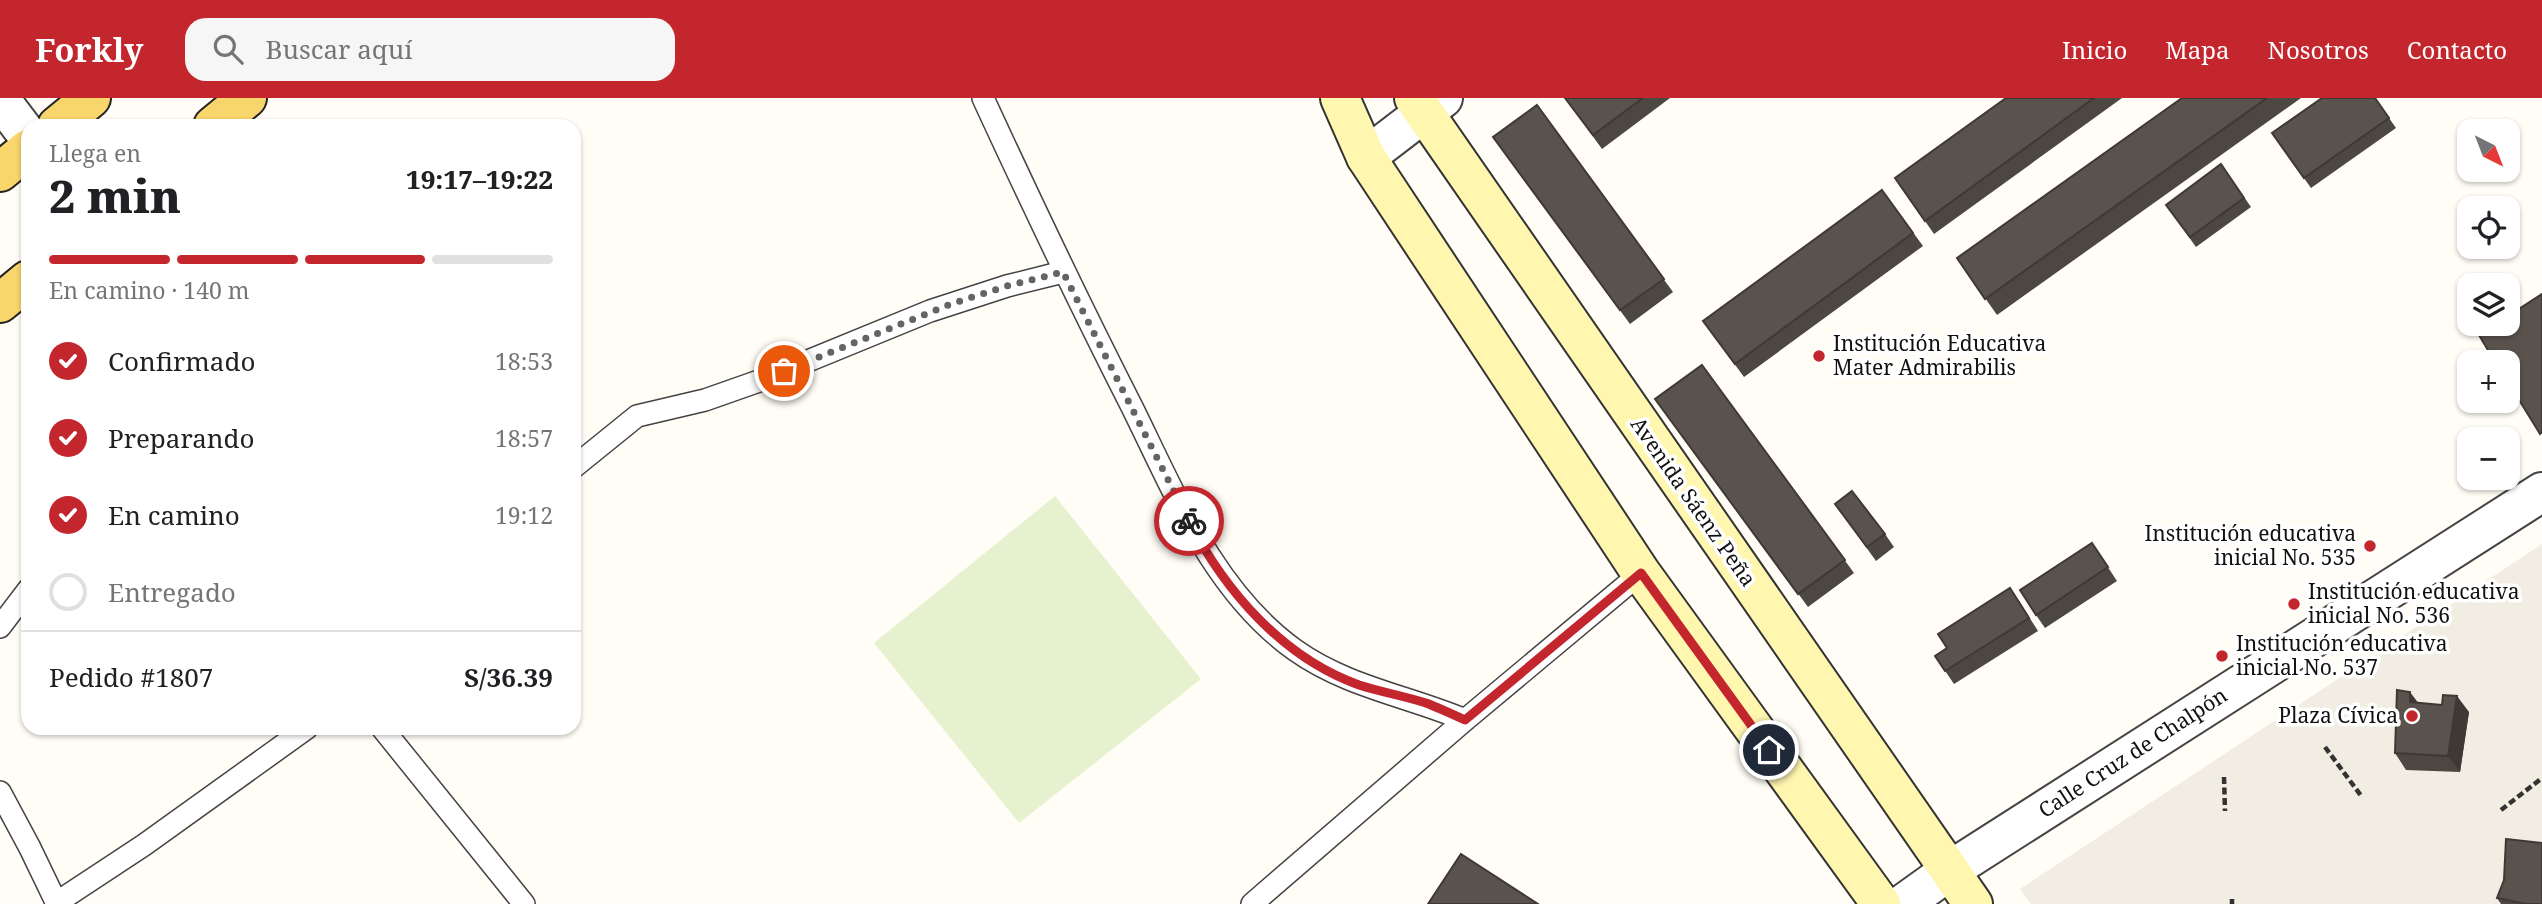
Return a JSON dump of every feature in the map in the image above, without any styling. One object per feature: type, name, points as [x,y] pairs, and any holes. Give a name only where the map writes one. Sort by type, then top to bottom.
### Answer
[{"type":"main road","points":[[66,119],[91,98]]},
{"type":"main road","points":[[222,119],[247,98]]},
{"type":"main road","points":[[0,172],[21,155]]},
{"type":"main road","points":[[0,303],[21,286]]},
{"type":"street","points":[[1340,98],[1366,158],[1641,573],[1881,904]]},
{"type":"street","points":[[0,99],[21,127]]},
{"type":"street","points":[[1366,158],[1427,103]]},
{"type":"street","name":"Avenida Sáenz Peña","points":[[1427,103],[1973,904]]},
{"type":"street","name":"Calle Cruz de Chalpón","points":[[1903,904],[1949,871],[2542,492]]},
{"type":"lane","points":[[983,98],[1063,272],[1192,526],[1218,569],[1244,603],[1267,627],[1325,670],[1358,684],[1427,704],[1465,720]]},
{"type":"lane","points":[[581,461],[637,416],[705,400],[760,381],[930,311],[1007,286],[1063,272]]},
{"type":"lane","points":[[1252,904],[1465,720],[1641,573]]},
{"type":"lane","points":[[0,628],[21,600]]},
{"type":"lane","points":[[0,792],[57,904],[297,735]]},
{"type":"lane","points":[[388,735],[524,904]]},
{"type":"path","points":[[2325,747],[2362,797]]},
{"type":"path","points":[[2224,776],[2225,811]]},
{"type":"path","points":[[2501,810],[2542,778]]},
{"type":"green space","points":[[1055,496],[1201,679],[1019,823],[874,643]]},
{"type":"shaded area","name":"Plaza Cívica","points":[[2542,544],[2542,904],[2031,904],[2020,889]]},
{"type":"building","points":[[1565,98],[1643,98],[1593,135]]},
{"type":"building","points":[[2006,98],[2094,98],[1925,221],[1895,178]]},
{"type":"building","points":[[2182,98],[2267,98],[1985,299],[1957,258]]},
{"type":"building","points":[[2322,98],[2375,98],[2389,118],[2304,178],[2272,133]]},
{"type":"building","points":[[1537,105],[1664,279],[1620,310],[1493,137]]},
{"type":"building","points":[[2221,164],[2244,198],[2190,237],[2166,205]]},
{"type":"building","points":[[1882,190],[1913,233],[1735,364],[1703,321]]},
{"type":"building","points":[[2542,294],[2540,434],[2520,402],[2520,350],[2488,350],[2480,336],[2520,336],[2520,308]]},
{"type":"building","points":[[1702,365],[1845,560],[1798,594],[1655,399]]},
{"type":"building","points":[[1852,491],[1885,534],[1867,547],[1835,504]]},
{"type":"building","points":[[2092,543],[2108,567],[2036,615],[2020,590]]},
{"type":"building","points":[[2010,588],[2029,618],[1945,671],[1935,656],[1947,648],[1938,634]]},
{"type":"building","points":[[2397,690],[2410,692],[2410,702],[2442,705],[2443,695],[2457,696],[2448,756],[2395,753]]},
{"type":"building","points":[[2506,839],[2542,843],[2542,904],[2526,904],[2497,898],[2504,880]]},
{"type":"building","points":[[1461,854],[1538,904],[1428,904]]},
{"type":"way so far","points":[[784,371],[930,311],[1007,286],[1063,272],[1189,521]]},
{"type":"place","name":"Institución Educativa Mater Admirabilis","points":[[1819,356]]},
{"type":"place","name":"Institución educativa inicial No. 535","points":[[2370,546]]},
{"type":"place","name":"Institución educativa inicial No. 536","points":[[2294,604]]},
{"type":"place","name":"Institución educativa inicial No. 537","points":[[2222,656]]},
{"type":"place","name":"Plaza Cívica","points":[[2412,716]]},
{"type":"route","points":[[1189,521],[1218,569],[1244,603],[1294,649],[1325,670],[1358,684],[1427,704],[1465,720],[1641,573],[1769,750]]}]
